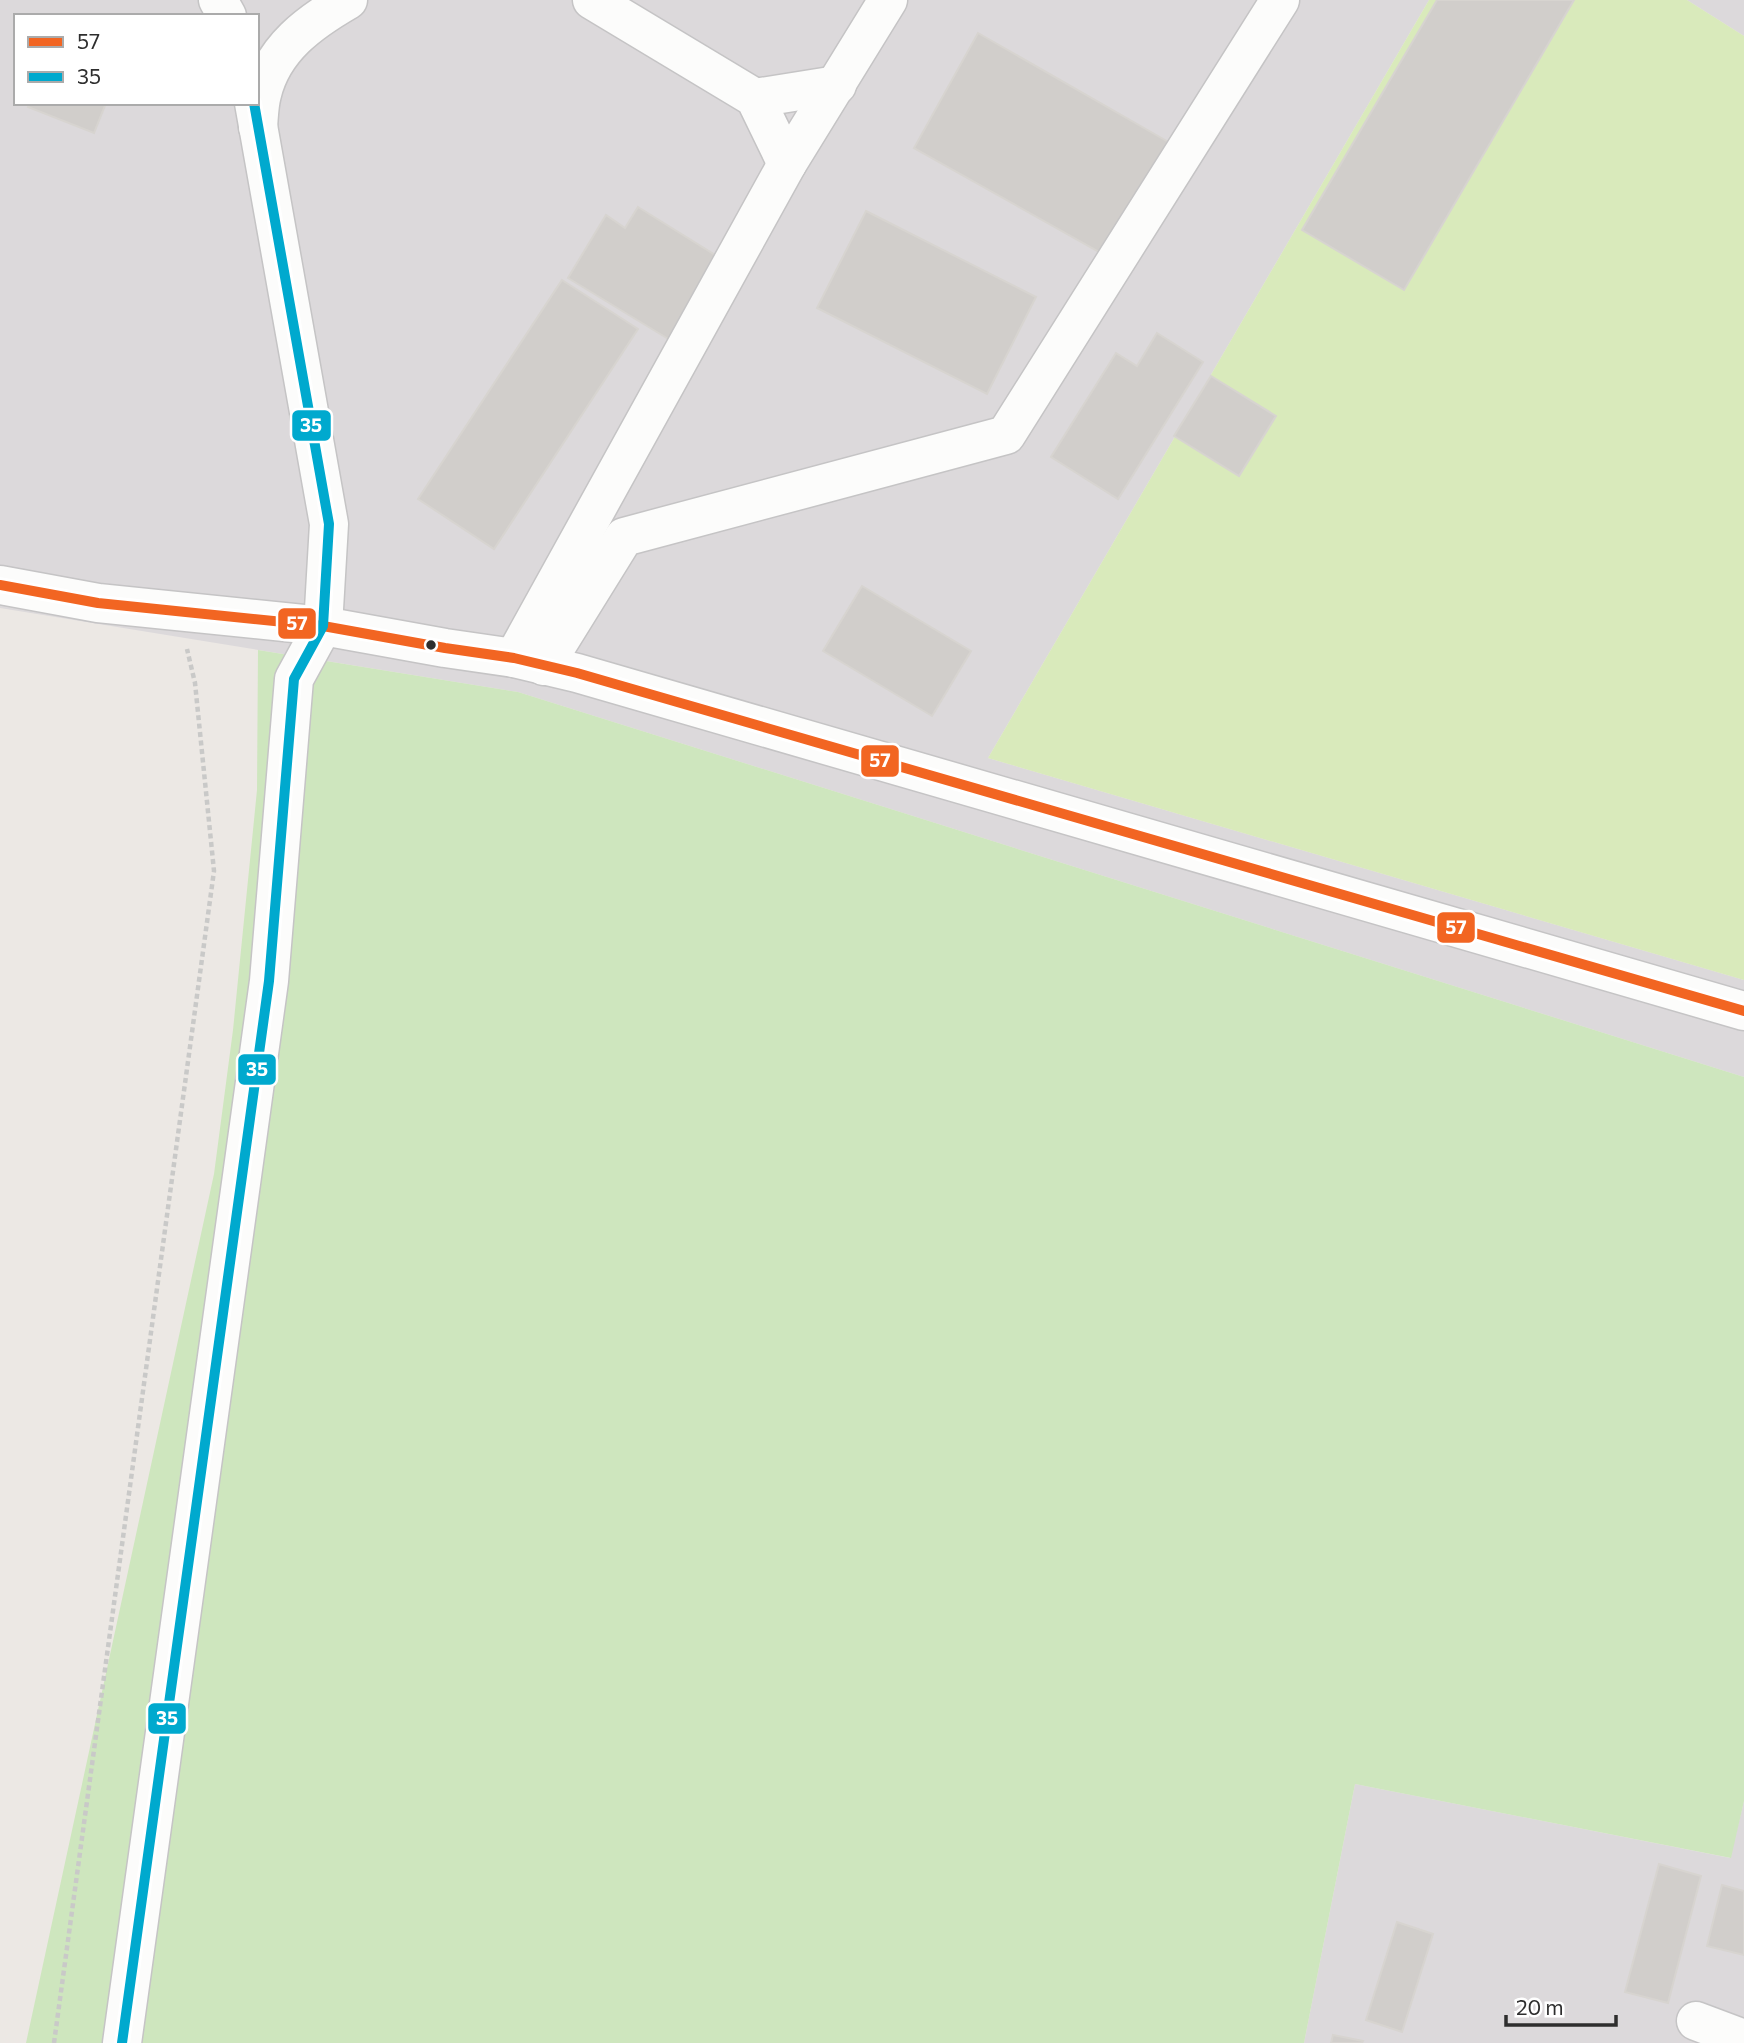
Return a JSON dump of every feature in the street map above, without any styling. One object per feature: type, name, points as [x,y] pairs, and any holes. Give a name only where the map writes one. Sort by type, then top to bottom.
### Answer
[{"type":"street","points":[[259,104],[277,59],[293,38],[316,19],[348,0]]},
{"type":"street","points":[[592,0],[755,98],[787,164]]},
{"type":"street","points":[[529,662],[787,164],[888,0]]},
{"type":"street","points":[[529,662],[624,537],[1006,435],[1280,0]]},
{"type":"street","points":[[755,98],[837,85]]},
{"type":"street","points":[[122,2043],[269,981],[294,679],[323,626],[329,524],[256,115]]},
{"type":"street","points":[[0,585],[98,603],[323,626],[577,673],[1744,1011]]},
{"type":"street","points":[[1696,2021],[1736,2036],[1744,2043]]},
{"type":"path","points":[[54,2043],[215,872],[195,683],[178,610]]},
{"type":"shaded area","points":[[0,0],[1429,0],[988,758],[1744,980],[1744,1077],[518,692],[0,608]]},
{"type":"shaded area","points":[[1687,0],[1744,0],[1744,36]]},
{"type":"shaded area","points":[[1355,1784],[1730,1858],[1744,1801],[1744,2043],[1304,2043]]},
{"type":"green space","points":[[1429,0],[1687,0],[1744,36],[1744,980],[988,758]]},
{"type":"green space","points":[[258,650],[518,692],[1744,1077],[1744,1801],[1731,1858],[1355,1784],[1304,2043],[26,2043],[214,1174],[233,1030],[257,790]]},
{"type":"building","points":[[1437,0],[1574,0],[1404,290],[1302,230]]},
{"type":"building","points":[[978,33],[1172,144],[1108,257],[914,148]]},
{"type":"building","points":[[29,105],[105,105],[94,133],[28,107]]},
{"type":"building","points":[[638,207],[720,258],[670,340],[568,278],[606,215],[625,228]]},
{"type":"building","points":[[866,211],[1036,297],[987,394],[817,308]]},
{"type":"building","points":[[562,280],[638,329],[494,549],[418,499]]},
{"type":"building","points":[[1157,333],[1203,362],[1118,499],[1051,457],[1116,353],[1137,366]]},
{"type":"building","points":[[1211,376],[1276,416],[1239,476],[1174,436]]},
{"type":"building","points":[[862,586],[971,651],[932,716],[823,651]]},
{"type":"building","points":[[1659,1864],[1701,1876],[1668,2003],[1625,1992]]},
{"type":"building","points":[[1722,1885],[1744,1891],[1744,1955],[1707,1946]]},
{"type":"building","points":[[1397,1922],[1433,1934],[1402,2032],[1366,2020]]},
{"type":"building","points":[[1333,2035],[1363,2041],[1331,2043]]},
{"type":"transit line","name":"35","points":[[122,2043],[269,981],[294,679],[323,626],[329,524],[254,105]]},
{"type":"transit line","name":"57","points":[[0,585],[98,603],[323,626],[514,658],[577,673],[1744,1011]]}]
